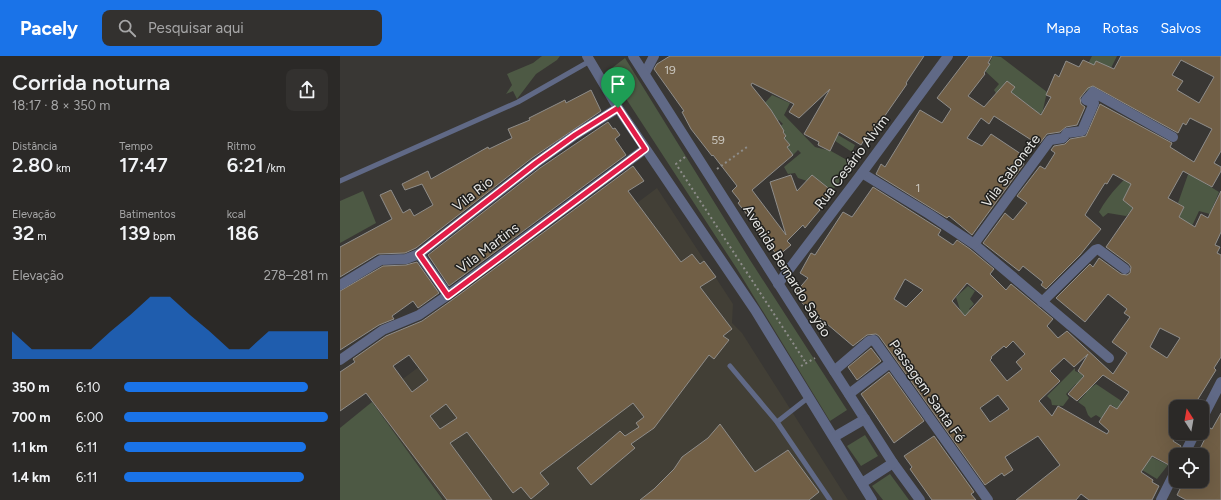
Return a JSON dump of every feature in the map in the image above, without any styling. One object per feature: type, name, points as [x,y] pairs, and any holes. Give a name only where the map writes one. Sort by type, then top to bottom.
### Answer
[{"type":"street","name":"Avenida Bernardo Sayão","points":[[633,56],[893,463],[920,500]]},
{"type":"street","points":[[645,73],[654,56]]},
{"type":"street","name":"Rua Cesário Alvim","points":[[778,284],[862,174],[948,56]]},
{"type":"street","points":[[588,58],[645,149],[755,310],[872,500]]},
{"type":"street","name":"Vila Sabonete","points":[[974,244],[1050,140],[1063,138],[1067,133],[1082,131],[1094,103],[1086,100],[1093,92],[1173,137]]},
{"type":"street","name":"Vila Rio","points":[[340,285],[381,260],[406,260],[419,254],[536,163],[575,135],[618,108]]},
{"type":"street","name":"Vila Martins","points":[[340,360],[383,330],[419,315],[448,296],[645,149]]},
{"type":"street","points":[[862,174],[929,214],[974,244],[1109,358]]},
{"type":"street","points":[[1042,302],[1094,250],[1098,249],[1125,269]]},
{"type":"street","points":[[419,254],[448,296]]},
{"type":"street","name":"Passagem Santa Fé","points":[[834,371],[869,341],[874,340],[988,500]]},
{"type":"street","points":[[849,394],[886,366]]},
{"type":"street","points":[[1209,405],[1221,382]]},
{"type":"street","points":[[834,437],[865,419]]},
{"type":"street","points":[[862,483],[893,463]]},
{"type":"street","points":[[1161,500],[1169,484]]},
{"type":"lane","points":[[340,181],[518,102],[588,58]]},
{"type":"lane","points":[[730,366],[777,422],[830,500]]},
{"type":"lane","points":[[777,422],[809,397]]},
{"type":"path","points":[[709,174],[747,147]]},
{"type":"path","points":[[694,151],[676,164],[806,363]]},
{"type":"path","points":[[797,369],[816,357]]},
{"type":"shaded area","points":[[657,188],[733,304],[732,323],[742,333],[848,500],[444,500],[372,402]]},
{"type":"green space","points":[[542,56],[560,56],[557,60],[536,74],[517,99],[513,91],[506,94],[512,85],[507,74],[533,63]]},
{"type":"green space","points":[[993,56],[1001,57],[1047,92],[1042,114],[1039,113],[1035,120],[1032,108],[1007,89],[999,98],[994,90],[999,84],[985,71]]},
{"type":"green space","points":[[1092,56],[1117,56],[1099,92],[1075,89]]},
{"type":"green space","points":[[625,58],[750,260],[847,410],[830,421],[737,269],[608,71]]},
{"type":"green space","points":[[772,95],[790,103],[784,115],[815,147],[831,151],[854,164],[832,191],[812,175],[807,181],[798,178],[795,173],[788,174],[784,167],[801,153],[798,150],[793,155],[787,147],[790,145],[784,138],[786,136],[780,126],[783,124],[779,120],[778,121],[769,107],[762,106]]},
{"type":"green space","points":[[833,132],[855,145],[852,152],[823,133]]},
{"type":"green space","points":[[1142,164],[1126,194],[1140,203],[1126,216],[1108,213],[1103,217],[1099,212],[1113,192]]},
{"type":"green space","points":[[1191,166],[1196,178],[1219,192],[1210,214],[1199,211],[1192,226],[1179,217],[1184,207],[1178,203]]},
{"type":"green space","points":[[363,191],[376,223],[340,243],[340,201]]},
{"type":"green space","points":[[968,286],[975,291],[970,299],[974,304],[969,309],[973,312],[966,320],[955,316],[960,310],[956,297]]},
{"type":"green space","points":[[1075,368],[1075,371],[1084,375],[1080,380],[1089,389],[1096,384],[1141,414],[1129,418],[1112,405],[1104,420],[1096,415],[1091,418],[1085,407],[1078,402],[1086,393],[1076,384],[1066,394],[1069,398],[1063,406],[1052,405],[1051,400],[1047,396]]},
{"type":"green space","points":[[372,402],[443,500],[340,500],[340,428]]},
{"type":"green space","points":[[865,435],[878,456],[861,466],[847,446]]},
{"type":"green space","points":[[1145,454],[1168,465],[1157,479],[1142,470]]},
{"type":"green space","points":[[890,474],[909,500],[883,500],[872,486]]},
{"type":"building","points":[[670,56],[924,56],[906,83],[907,84],[877,127],[870,135],[868,134],[861,145],[839,132],[830,151],[818,145],[819,142],[804,134],[830,89],[799,118],[789,112],[794,104],[752,83],[751,85],[771,110],[784,131],[783,132],[786,136],[784,138],[790,145],[787,147],[793,155],[752,190],[786,235],[770,182],[791,175],[797,191],[812,175],[832,191],[818,208],[820,210],[805,228],[803,225],[787,241],[791,245],[778,256],[753,226],[755,225],[738,203],[740,201],[732,191],[737,186],[691,129],[682,112],[684,111],[654,69],[657,64]]},
{"type":"building","points":[[969,56],[992,56],[988,63],[990,64],[984,73],[985,74],[968,96],[984,107],[1007,81],[1015,87],[1011,92],[1041,115],[1051,97],[1046,95],[1055,74],[1059,77],[1066,61],[1079,67],[1083,60],[1094,65],[1096,61],[1114,69],[1121,56],[1221,56],[1221,151],[1214,163],[1221,167],[1221,171],[1212,187],[1183,171],[1168,198],[1184,207],[1179,217],[1195,227],[1201,214],[1208,218],[1221,191],[1221,232],[1215,245],[1220,247],[1217,253],[1221,255],[1221,357],[1214,368],[1216,370],[1198,399],[1200,400],[1169,400],[1169,440],[1174,440],[1181,446],[1180,448],[1169,448],[1169,465],[1152,456],[1141,472],[1159,486],[1152,500],[1089,500],[1081,494],[1076,500],[1016,500],[1060,465],[1038,436],[1005,457],[1013,470],[1004,476],[1002,473],[985,485],[879,336],[876,334],[867,335],[853,346],[801,302],[804,299],[796,292],[808,278],[800,273],[811,253],[815,255],[843,212],[852,217],[873,187],[941,230],[938,235],[953,245],[957,240],[970,249],[994,269],[990,274],[1006,290],[1011,284],[1053,319],[1047,326],[1058,338],[1067,331],[1113,374],[1127,353],[1112,342],[1130,317],[1124,313],[1127,309],[1108,294],[1085,322],[1056,298],[1090,264],[1093,267],[1099,258],[1121,274],[1127,275],[1130,273],[1131,267],[1129,264],[1106,247],[1133,208],[1123,200],[1131,184],[1113,174],[1107,184],[1105,183],[1085,215],[1101,229],[1080,255],[1046,289],[1041,285],[1043,282],[1023,266],[1019,271],[983,243],[1005,213],[1013,220],[1027,203],[1017,196],[1040,166],[1045,169],[1055,153],[1051,150],[1054,146],[1065,144],[1070,139],[1086,136],[1100,104],[1172,143],[1170,147],[1194,162],[1212,129],[1190,118],[1186,125],[1183,123],[1178,133],[1093,86],[1088,88],[1080,98],[1081,104],[1085,107],[1077,125],[1066,127],[1060,132],[1047,134],[1040,143],[1036,143],[994,116],[989,124],[981,118],[967,138],[982,146],[991,134],[1024,156],[1021,161],[1024,164],[972,235],[949,216],[947,218],[876,174],[881,164],[885,167],[920,110],[942,123],[951,109],[937,98]],"holes":[[[1181,60],[1214,77],[1199,103],[1177,90],[1183,81],[1172,75]],[[905,279],[923,290],[906,307],[894,299]],[[967,283],[983,296],[965,316],[952,301]],[[1160,328],[1180,338],[1167,358],[1150,347]],[[1013,341],[1025,354],[1016,362],[1022,369],[1007,381],[990,360],[992,358],[991,357],[1004,346],[1006,348]],[[1088,354],[1078,371],[1084,376],[1068,394],[1077,401],[1103,375],[1129,392],[1117,409],[1110,405],[1099,422],[1109,431],[1107,434],[1058,406],[1052,416],[1039,401],[1060,381],[1050,371],[1064,358],[1074,367]],[[998,395],[1009,409],[990,422],[980,408]]]},
{"type":"building","points":[[591,90],[601,111],[532,158],[416,248],[405,253],[378,254],[340,277],[340,247],[392,219],[380,195],[391,190],[403,213],[410,209],[414,216],[433,205],[422,184],[405,190],[402,184],[428,171],[431,179],[488,147],[489,149],[512,138],[508,129],[530,120],[529,118],[565,100],[566,103]]},
{"type":"building","points":[[608,122],[620,135],[615,139],[626,155],[449,286],[428,255],[540,168]]},
{"type":"building","points":[[633,166],[644,181],[628,191],[681,262],[692,254],[700,264],[704,261],[716,277],[700,287],[732,329],[723,336],[729,340],[714,359],[709,355],[654,428],[631,444],[635,448],[591,485],[577,468],[620,431],[625,436],[639,427],[636,423],[644,417],[633,403],[540,473],[549,484],[531,499],[521,487],[513,493],[467,432],[450,443],[492,500],[447,500],[366,393],[340,411],[340,372],[355,362],[353,359],[386,336],[422,321]],"holes":[[[409,355],[428,380],[412,392],[393,366]],[[446,404],[457,418],[440,429],[430,416]]]},
{"type":"building","points":[[417,262],[439,293],[418,308],[413,301],[392,316],[394,319],[379,325],[340,350],[340,291],[383,266],[406,265]]},
{"type":"building","points":[[871,348],[881,361],[857,380],[848,367]]},
{"type":"building","points":[[889,372],[924,421],[894,443],[861,394]]},
{"type":"building","points":[[1221,413],[1221,500],[1186,500],[1177,495],[1180,488],[1209,488],[1209,448],[1200,448],[1204,440],[1209,440],[1209,430],[1210,428],[1212,429]]},
{"type":"building","points":[[720,424],[755,472],[788,450],[819,492],[809,500],[640,500],[654,489],[674,469],[682,457],[708,438]]},
{"type":"building","points":[[934,436],[974,492],[971,494],[976,500],[932,500],[910,469],[912,467],[904,456]]},
{"type":"route","points":[[618,108],[645,149],[448,296],[419,254],[428,245],[442,236],[536,163],[575,135],[618,108]]}]
